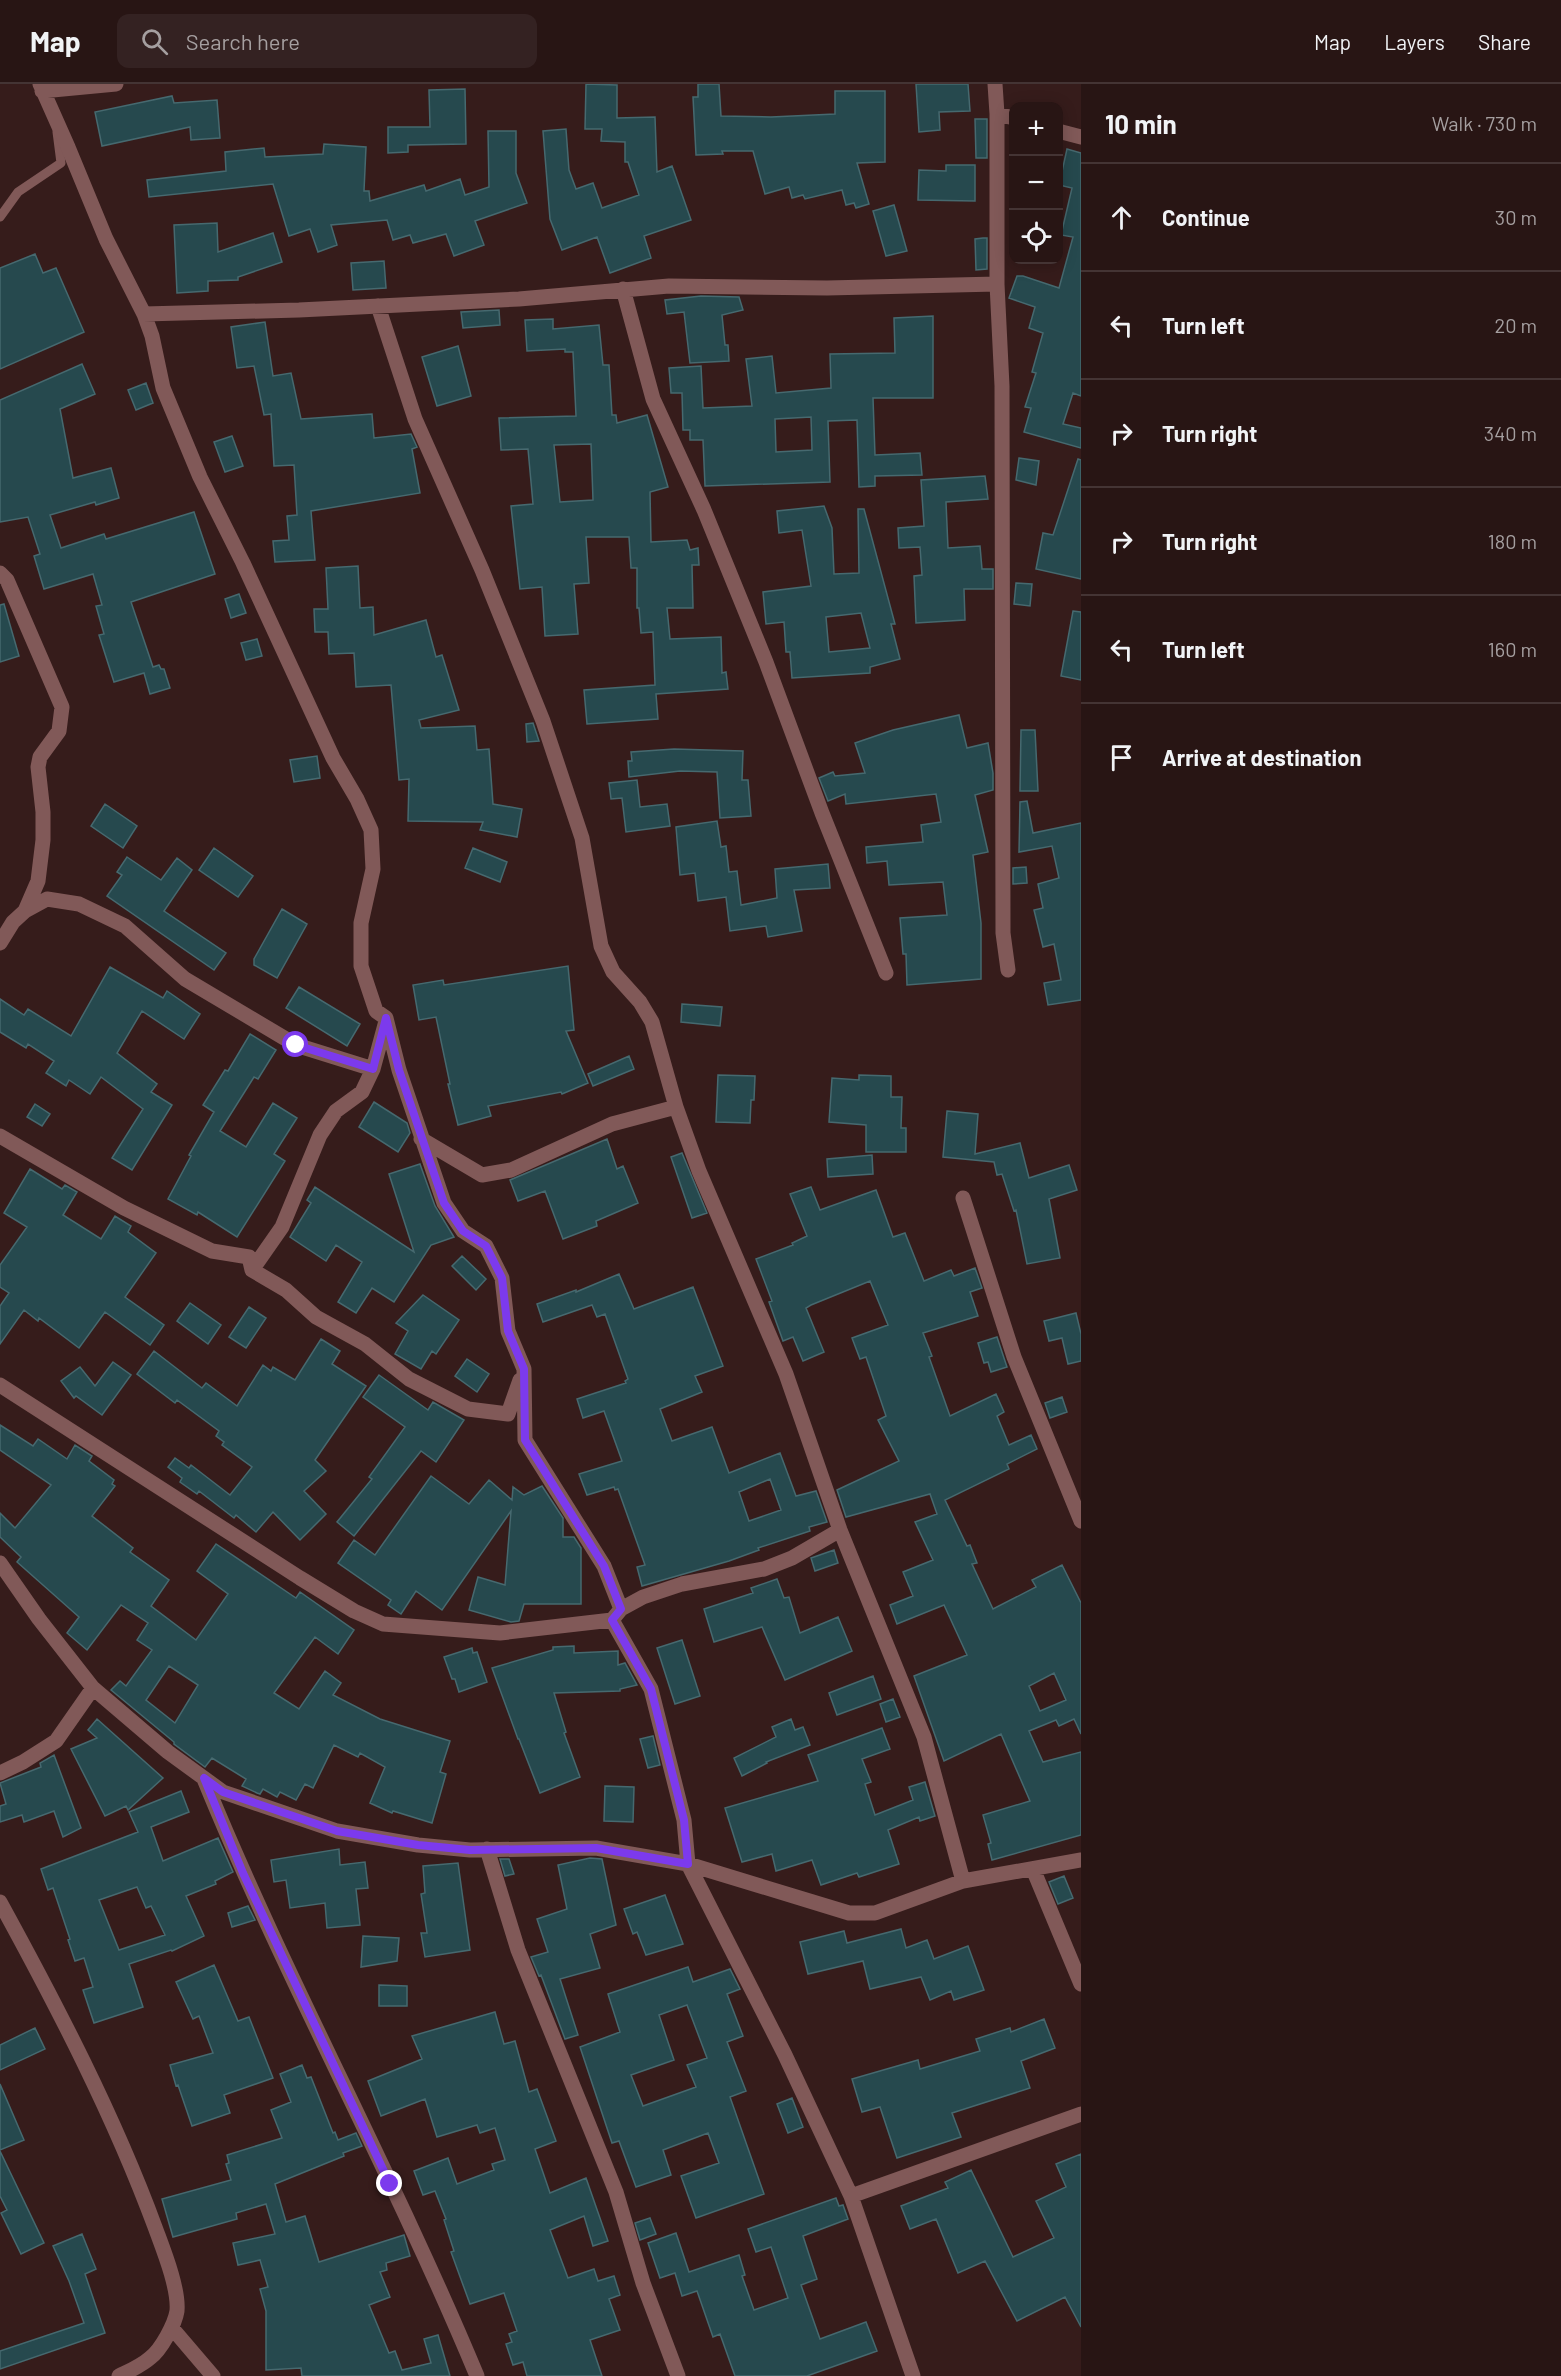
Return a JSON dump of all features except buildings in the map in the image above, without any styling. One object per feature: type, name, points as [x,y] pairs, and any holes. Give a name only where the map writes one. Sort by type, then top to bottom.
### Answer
[{"type":"street","points":[[116,84],[41,87],[106,239],[144,314],[152,336],[163,388],[200,477],[243,563],[333,758],[357,799],[371,830],[373,869],[361,923],[361,966],[376,1011],[386,1018],[399,1070],[444,1203],[463,1231],[486,1246],[502,1278],[508,1331],[524,1369],[525,1440]]},
{"type":"street","points":[[995,84],[997,284],[1002,386],[1003,933],[1008,970]]},
{"type":"street","points":[[997,114],[1009,117]]},
{"type":"street","points":[[1063,132],[1081,137]]},
{"type":"street","points":[[144,314],[519,299],[669,286],[827,288],[997,284]]},
{"type":"street","points":[[623,289],[653,399],[704,510],[766,662],[822,813],[886,974]]},
{"type":"street","points":[[378,306],[415,419],[482,570],[543,721],[582,838],[601,946],[613,972],[640,1002],[652,1022],[676,1107],[699,1171],[786,1374],[840,1530],[924,1737],[963,1881]]},
{"type":"street","points":[[0,573],[7,580],[63,707],[59,731],[40,757],[38,767],[43,812],[43,840],[38,881],[25,911]]},
{"type":"street","points":[[0,942],[25,911],[47,899],[79,904],[125,926],[185,979],[296,1045],[373,1069]]},
{"type":"street","points":[[252,1270],[282,1227],[320,1135],[336,1111],[362,1092],[373,1069],[386,1018]]},
{"type":"street","points":[[421,1138],[482,1175],[511,1170],[612,1124],[676,1107]]},
{"type":"street","points":[[0,1136],[134,1213],[212,1251],[249,1257],[252,1270],[286,1290],[316,1317],[365,1344],[409,1379],[468,1409],[508,1414],[604,1566],[617,1614],[651,1689],[684,1820],[688,1864],[785,2055],[851,2196],[913,2376]]},
{"type":"street","points":[[963,1198],[1014,1357],[1081,1521]]},
{"type":"street","points":[[508,1414],[524,1369]]},
{"type":"street","points":[[0,1385],[309,1583],[354,1611],[383,1624],[500,1633],[617,1614],[644,1597],[682,1584],[764,1569],[792,1558],[840,1530]]},
{"type":"street","points":[[0,1563],[39,1619],[93,1688],[168,1752],[223,1792],[337,1831],[418,1845],[470,1850],[596,1848],[688,1864],[849,1913],[875,1913],[963,1881],[1081,1860]]},
{"type":"street","points":[[0,1773],[57,1741],[93,1688]]},
{"type":"street","points":[[204,1778],[243,1873],[446,2301],[477,2376]]},
{"type":"street","points":[[487,1849],[518,1950],[616,2192],[643,2283],[678,2376]]},
{"type":"street","points":[[1033,1869],[1081,1984]]},
{"type":"street","points":[[0,1902],[33,1962],[84,2065],[144,2197],[172,2279],[177,2310],[172,2328],[152,2357],[119,2376]]},
{"type":"street","points":[[851,2196],[1081,2114]]},
{"type":"street","points":[[172,2328],[213,2376]]},
{"type":"lane","points":[[0,217],[18,192],[61,163],[54,116]]},
{"type":"route","points":[[296,1045],[373,1069],[386,1018],[399,1070],[444,1203],[463,1231],[486,1246],[502,1278],[508,1331],[524,1369],[525,1440],[604,1566],[621,1609],[612,1620],[651,1689],[684,1820],[688,1864],[596,1848],[470,1850],[418,1845],[337,1831],[223,1792],[204,1778],[243,1873],[390,2184]]}]
